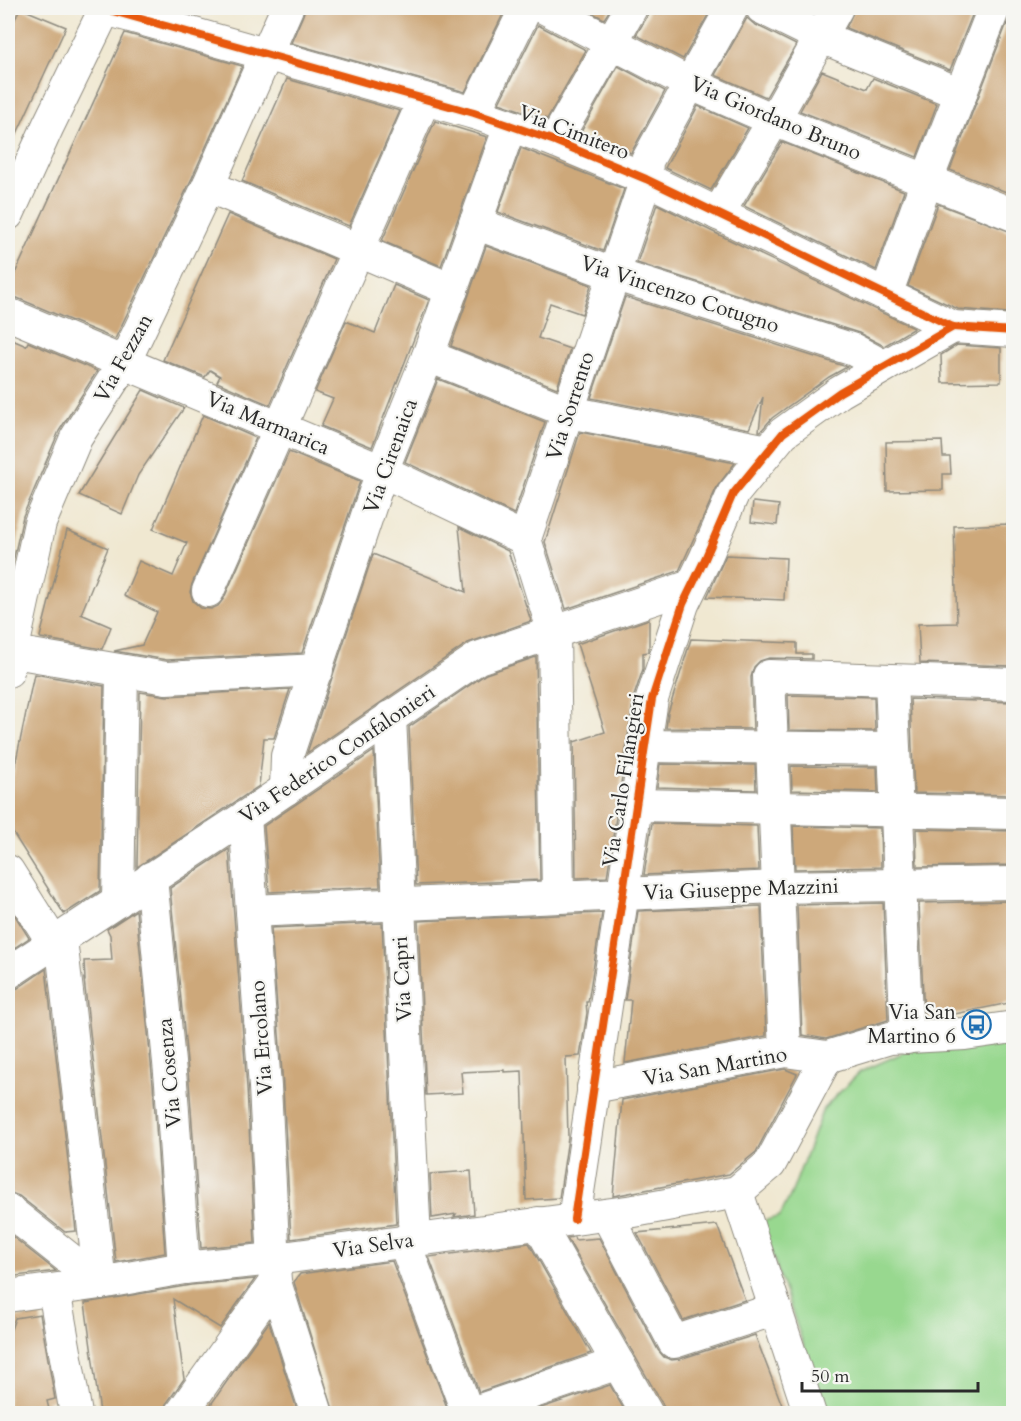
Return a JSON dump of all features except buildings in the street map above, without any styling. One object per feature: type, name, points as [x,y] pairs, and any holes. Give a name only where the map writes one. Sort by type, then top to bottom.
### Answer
[{"type":"street","name":"Via Cimitero","points":[[104,8],[474,113],[555,141],[646,179],[953,327],[1014,331]]},
{"type":"street","points":[[8,214],[104,8]]},
{"type":"street","name":"Via Fezzan","points":[[9,658],[40,523],[76,438],[124,363],[208,186],[287,8]]},
{"type":"street","points":[[474,113],[526,8]]},
{"type":"street","name":"Via Giordano Bruno","points":[[545,8],[689,83],[774,120],[1014,215]]},
{"type":"street","points":[[555,141],[631,8]]},
{"type":"street","name":"Via Sorrento","points":[[525,539],[646,179],[646,161],[732,8]]},
{"type":"street","points":[[762,8],[821,37],[961,94]]},
{"type":"street","points":[[718,214],[837,8]]},
{"type":"street","points":[[886,295],[927,180],[994,8]]},
{"type":"street","points":[[208,591],[423,100]]},
{"type":"street","name":"Via Cirenaica","points":[[286,789],[287,756],[382,471],[428,356],[510,126]]},
{"type":"street","points":[[208,186],[452,290]]},
{"type":"street","name":"Via Vincenzo Cotugno","points":[[475,223],[613,274],[854,351],[883,366]]},
{"type":"street","name":"Via Marmarica","points":[[8,314],[382,471],[525,539]]},
{"type":"street","name":"Via Carlo Filangieri","points":[[574,1219],[652,699],[682,604],[733,494],[783,434],[840,392],[953,327]]},
{"type":"street","points":[[428,356],[568,412],[768,451]]},
{"type":"street","points":[[525,539],[554,633],[558,896]]},
{"type":"street","name":"Via Federico Confalonieri","points":[[8,973],[245,817],[478,658],[691,586]]},
{"type":"street","points":[[9,658],[166,678],[317,670]]},
{"type":"street","points":[[118,901],[122,671]]},
{"type":"street","points":[[785,1051],[769,676],[1014,684]]},
{"type":"street","points":[[891,681],[907,1038]]},
{"type":"street","name":"Via Capri","points":[[390,717],[399,904],[410,1240],[469,1413]]},
{"type":"street","points":[[645,746],[894,749]]},
{"type":"street","points":[[636,805],[1014,813]]},
{"type":"street","name":"Via Ercolano","points":[[245,817],[275,1270],[317,1413]]},
{"type":"street","points":[[8,871],[58,941],[100,1283]]},
{"type":"street","name":"Via Cosenza","points":[[151,878],[171,1083],[184,1268]]},
{"type":"street","name":"Via Giuseppe Mazzini","points":[[252,910],[778,887],[1014,883]]},
{"type":"street","name":"Via San Martino","points":[[593,1087],[785,1051],[827,1056],[890,1038],[965,1034],[1014,1027]]},
{"type":"street","points":[[806,1412],[738,1192],[770,1164],[827,1056]]},
{"type":"street","name":"Via Selva","points":[[8,1296],[184,1268],[275,1270],[410,1240],[607,1215],[738,1192]]},
{"type":"street","points":[[8,1210],[100,1283]]},
{"type":"street","points":[[607,1215],[674,1342],[776,1309]]},
{"type":"street","points":[[538,1223],[647,1413]]},
{"type":"street","points":[[181,1413],[275,1270]]},
{"type":"street","points":[[54,1290],[76,1413]]},
{"type":"street","points":[[469,1413],[618,1363]]},
{"type":"green space","points":[[1006,1045],[1014,1087],[1013,1413],[827,1413],[761,1222],[780,1216],[792,1192],[823,1109],[860,1072],[909,1050]]},
{"type":"cycle path","points":[[102,8],[474,113],[555,141],[646,179],[953,327],[1014,331]]},
{"type":"cycle path","points":[[574,1219],[652,699],[683,604],[733,494],[783,433],[840,392],[953,327]]},
{"type":"place","name":"Via San Martino 6","points":[[977,1024]]}]
